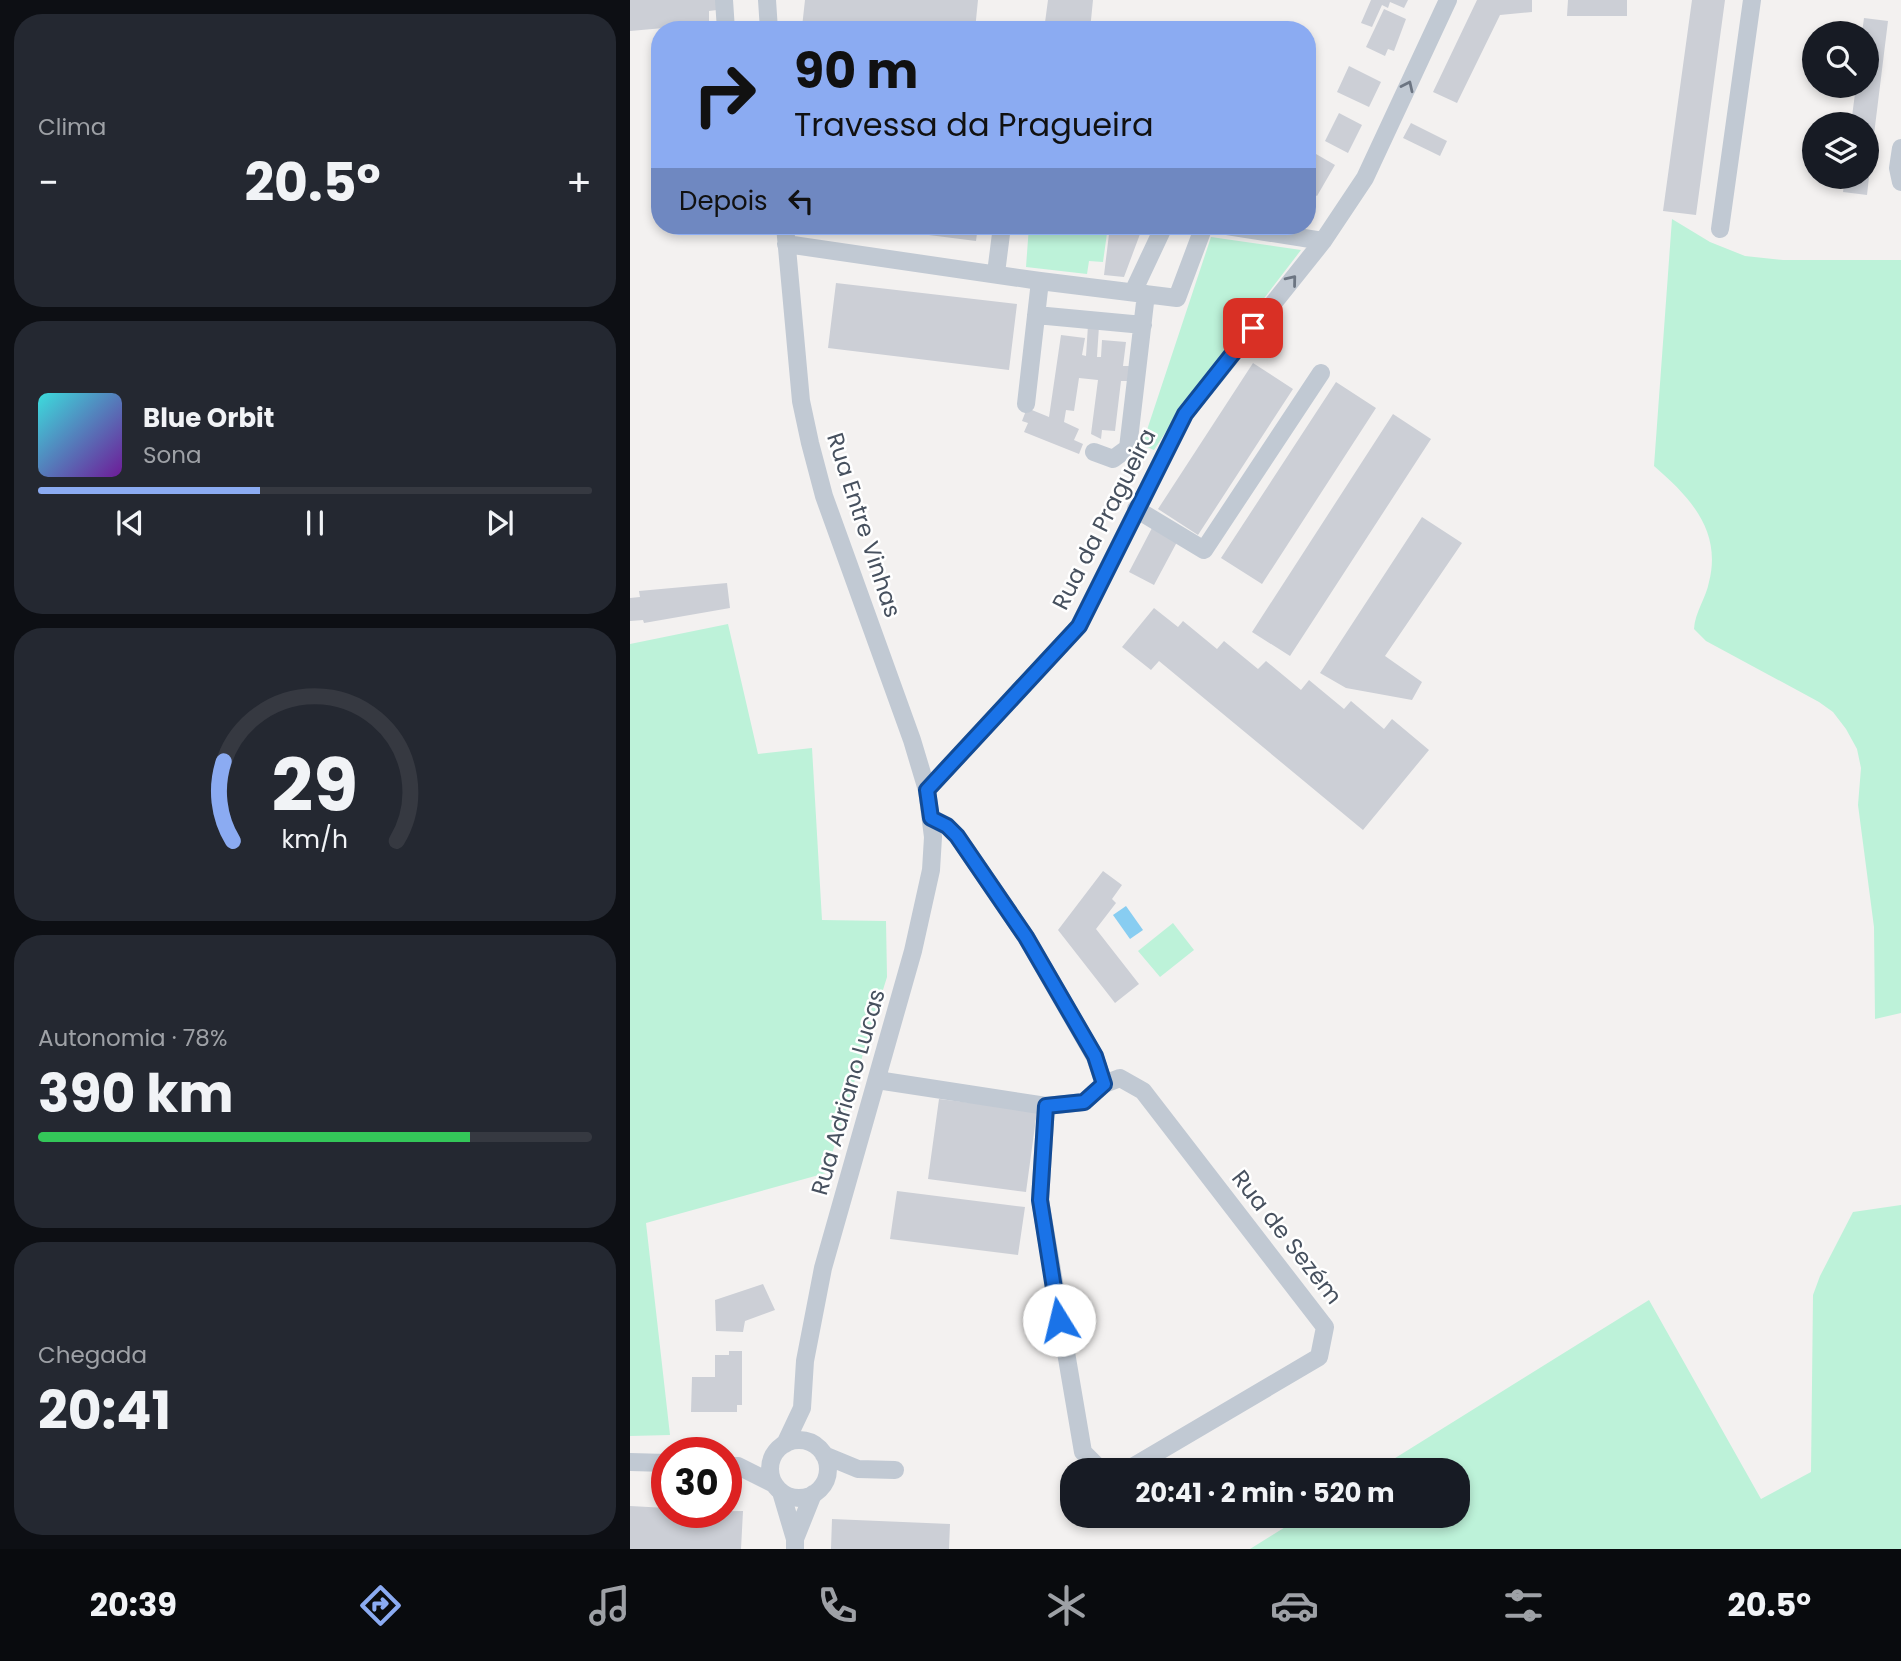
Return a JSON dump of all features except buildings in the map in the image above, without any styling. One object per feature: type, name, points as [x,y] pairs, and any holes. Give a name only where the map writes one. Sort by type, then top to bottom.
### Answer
[{"type":"street","points":[[724,0],[725,21]]},
{"type":"street","points":[[767,0],[768,21]]},
{"type":"street","name":"Rua da Pragueira","points":[[927,790],[1079,626],[1185,414],[1323,241],[1365,178],[1448,0]]},
{"type":"street","points":[[1720,229],[1752,0]]},
{"type":"street","points":[[1901,148],[1898,168],[1901,182]]},
{"type":"street","points":[[786,235],[996,274],[1177,299],[1201,235]]},
{"type":"street","name":"Rua Entre Vinhas","points":[[786,235],[801,401],[824,496],[912,740],[927,790]]},
{"type":"street","points":[[996,274],[1001,235]]},
{"type":"street","points":[[1094,452],[1113,459],[1128,448],[1143,326],[1140,293],[1161,235]]},
{"type":"street","points":[[1285,235],[1323,241]]},
{"type":"street","points":[[1026,404],[1040,281]]},
{"type":"street","points":[[1036,315],[1143,326]]},
{"type":"street","points":[[1136,509],[1204,550],[1321,373]]},
{"type":"street","name":"Rua Adriano Lucas","points":[[780,1448],[802,1408],[806,1361],[823,1268],[923,910],[931,870],[931,818],[927,790]]},
{"type":"street","points":[[877,1080],[1046,1106],[1084,1102],[1104,1084],[1095,1056],[1026,937],[957,836],[947,826],[931,818]]},
{"type":"street","name":"Rua de Sezém","points":[[1104,1084],[1120,1078],[1143,1091],[1325,1327],[1319,1357],[1148,1458]]},
{"type":"street","name":"Rua de Sezém","points":[[1046,1106],[1040,1200],[1083,1452],[1089,1458]]},
{"type":"street","name":"Rua Adriano Lucas","points":[[802,1408],[820,1450]]},
{"type":"street","points":[[742,1462],[801,1441],[858,1469],[895,1470]]},
{"type":"street","points":[[780,1448],[770,1467],[795,1544]]},
{"type":"street","points":[[795,1544],[828,1471],[820,1450]]},
{"type":"street","points":[[630,1462],[651,1463]]},
{"type":"street","points":[[742,1471],[797,1498],[858,1469]]},
{"type":"green space","points":[[1672,219],[1710,242],[1745,256],[1783,260],[1901,260],[1901,1013],[1875,1019],[1874,927],[1858,805],[1861,768],[1857,749],[1833,712],[1706,641],[1694,629],[1709,582],[1711,547],[1707,531],[1691,503],[1654,466]]},
{"type":"green space","points":[[1028,235],[1107,235],[1103,262],[1089,261],[1087,274],[1026,267]]},
{"type":"green space","points":[[1211,237],[1301,250],[1190,395],[1154,450],[1142,445]]},
{"type":"green space","points":[[728,624],[758,754],[812,748],[822,920],[886,921],[887,977],[826,1173],[646,1223],[670,1435],[630,1436],[630,644]]},
{"type":"green space","points":[[1173,923],[1194,950],[1160,977],[1138,951]]},
{"type":"green space","points":[[1901,1205],[1901,1549],[1250,1549],[1284,1528],[1470,1528],[1470,1458],[1395,1458],[1649,1300],[1761,1499],[1811,1472],[1813,1295],[1853,1212]]},
{"type":"water","points":[[1126,906],[1143,930],[1130,939],[1113,915]]},
{"type":"route","points":[[1059,1320],[1040,1200],[1046,1106],[1084,1102],[1104,1084],[1095,1056],[1026,937],[957,836],[947,826],[931,818],[927,790],[1079,626],[1185,414],[1253,328]]}]
